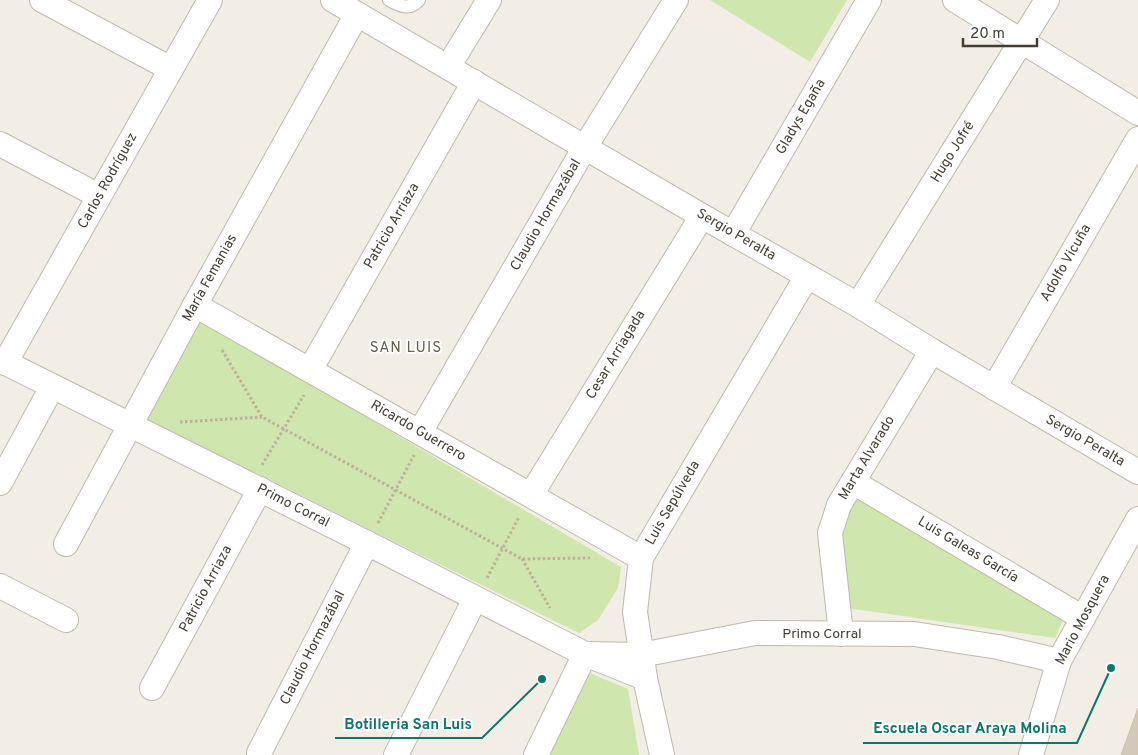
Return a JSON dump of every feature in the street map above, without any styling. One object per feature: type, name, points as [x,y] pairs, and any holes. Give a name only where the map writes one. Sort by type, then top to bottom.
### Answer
[{"type":"street","points":[[42,0],[171,69]]},
{"type":"street","name":"Carlos Rodríguez","points":[[3,362],[100,196],[210,0]]},
{"type":"street","points":[[448,67],[489,0]]},
{"type":"street","name":"Claudio Hormazábal","points":[[422,433],[585,148],[676,0]]},
{"type":"street","name":"Gladys Egaña","points":[[733,234],[869,0]]},
{"type":"street","points":[[955,0],[1138,112]]},
{"type":"street","name":"Hugo Jofré","points":[[858,305],[1047,0]]},
{"type":"street","name":"Sergio Peralta","points":[[345,5],[585,148],[858,305],[994,388],[1136,465]]},
{"type":"street","name":"María Femanias","points":[[66,544],[195,304],[345,5]]},
{"type":"street","name":"Patricio Arriaza","points":[[313,372],[474,82]]},
{"type":"street","name":"Adolfo Vicuña","points":[[994,388],[1138,139]]},
{"type":"street","points":[[0,144],[100,196]]},
{"type":"street","name":"Cesar Arriagada","points":[[531,495],[702,216]]},
{"type":"street","name":"Luis Sepúlveda","points":[[662,755],[645,678],[635,612],[642,558],[807,276]]},
{"type":"street","name":"Ricardo Guerrero","points":[[195,304],[642,558]]},
{"type":"street","name":"Marta Alvarado","points":[[841,634],[830,534],[838,505],[932,351]]},
{"type":"street","name":"Primo Corral","points":[[3,362],[585,654],[645,678]]},
{"type":"street","points":[[0,483],[52,387]]},
{"type":"street","name":"Luis Galeas García","points":[[853,482],[1083,618]]},
{"type":"street","name":"Patricio Arriaza","points":[[152,688],[255,487]]},
{"type":"street","name":"Mario Mosquera","points":[[1031,755],[1059,661],[1138,519]]},
{"type":"street","name":"Claudio Hormazábal","points":[[259,753],[367,543]]},
{"type":"street","points":[[0,586],[66,620]]},
{"type":"street","points":[[396,755],[475,599]]},
{"type":"street","name":"Primo Corral","points":[[585,654],[641,655],[755,633],[914,634],[998,647],[1059,661]]},
{"type":"street","points":[[536,755],[585,654]]},
{"type":"lane","points":[[389,0],[400,6],[407,7],[414,6],[419,0]]},
{"type":"path","points":[[219,345],[262,417],[522,558],[592,558]]},
{"type":"path","points":[[255,487],[313,372]]},
{"type":"path","points":[[178,422],[262,417]]},
{"type":"path","points":[[367,543],[396,490],[422,433]]},
{"type":"path","points":[[475,599],[531,495]]},
{"type":"path","points":[[522,558],[554,616]]},
{"type":"green space","points":[[710,0],[847,0],[810,62]]},
{"type":"green space","points":[[198,318],[621,567],[618,588],[598,620],[579,633],[142,417]]},
{"type":"green space","points":[[859,495],[1064,618],[1055,638],[847,608],[841,524]]},
{"type":"green space","points":[[587,672],[628,689],[639,755],[546,755]]},
{"type":"building","points":[[1138,708],[1138,755],[1121,755]]},
{"type":"place","name":"Escuela Oscar Araya Molina","points":[[1111,668]]},
{"type":"place","name":"Botilleria San Luis","points":[[542,679]]},
{"type":"district","name":"SAN LUIS","points":[[406,348]]}]
